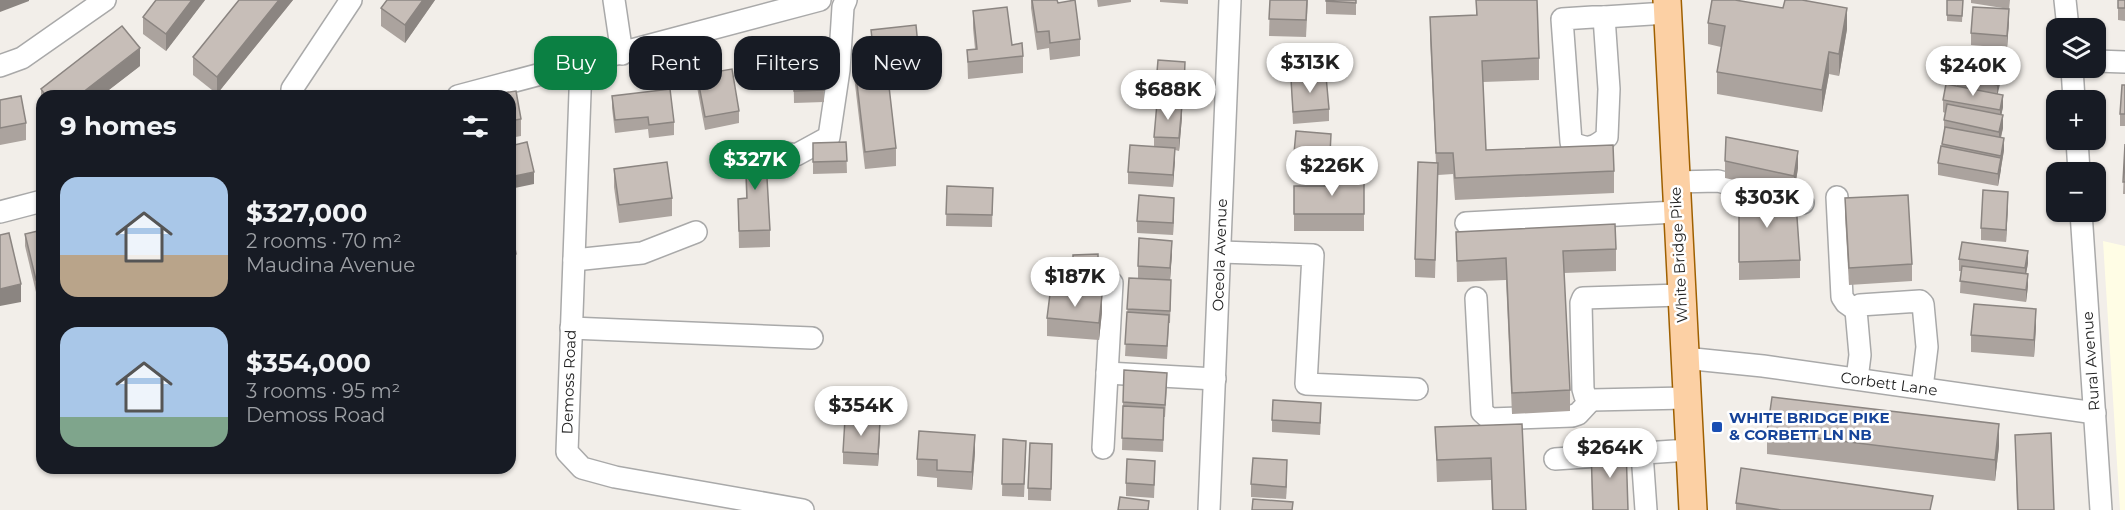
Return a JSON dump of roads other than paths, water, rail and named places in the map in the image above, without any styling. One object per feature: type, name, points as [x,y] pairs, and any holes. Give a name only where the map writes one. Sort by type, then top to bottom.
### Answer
[{"type":"main road","name":"White Bridge Pike","points":[[1667,7],[1676,212],[1694,510]]},
{"type":"street","points":[[0,66],[22,58],[105,0]]},
{"type":"street","points":[[292,88],[351,0]]},
{"type":"street","points":[[614,0],[622,54]]},
{"type":"street","points":[[617,55],[820,0]]},
{"type":"street","points":[[786,153],[796,155],[829,137],[839,70],[843,7],[846,0]]},
{"type":"street","name":"Oceola Avenue","points":[[1209,510],[1230,0]]},
{"type":"street","points":[[2065,0],[2067,18]]},
{"type":"street","points":[[1604,17],[1609,89],[1607,138],[1594,148],[1583,148],[1571,142],[1562,20],[1604,17],[1667,7]]},
{"type":"street","points":[[2106,61],[2125,62]]},
{"type":"street","points":[[482,90],[534,77]]},
{"type":"street","name":"Demoss Road","points":[[580,90],[567,452],[582,468],[615,477],[803,510]]},
{"type":"street","points":[[1675,182],[1718,181],[1803,202]]},
{"type":"street","points":[[1837,197],[1842,297],[1856,310]]},
{"type":"street","points":[[0,212],[36,203]]},
{"type":"street","points":[[1466,223],[1676,212]]},
{"type":"street","name":"Rural Avenue","points":[[2082,222],[2101,510]]},
{"type":"street","points":[[574,260],[642,253],[696,232]]},
{"type":"street","points":[[1221,252],[1313,255],[1306,384],[1417,389]]},
{"type":"street","points":[[1103,448],[1112,283]]},
{"type":"street","points":[[1681,295],[1584,298],[1581,303],[1583,389],[1585,396],[1591,400],[1686,398]]},
{"type":"street","points":[[1476,298],[1482,412],[1486,417],[1499,420],[1572,416],[1578,414],[1591,400]]},
{"type":"street","points":[[1857,379],[1860,355],[1856,310],[1860,305],[1920,301],[1923,304],[1927,347],[1922,388]]},
{"type":"street","points":[[571,328],[812,338]]},
{"type":"street","name":"Corbett Lane","points":[[1684,357],[2095,413]]},
{"type":"street","points":[[1107,373],[1215,379]]},
{"type":"street","points":[[1555,459],[1689,450]]},
{"type":"street","points":[[1642,453],[1646,510]]},
{"type":"place","name":"WHITE BRIDGE PIKE & CORBETT LN NB","points":[[1717,427]]}]
